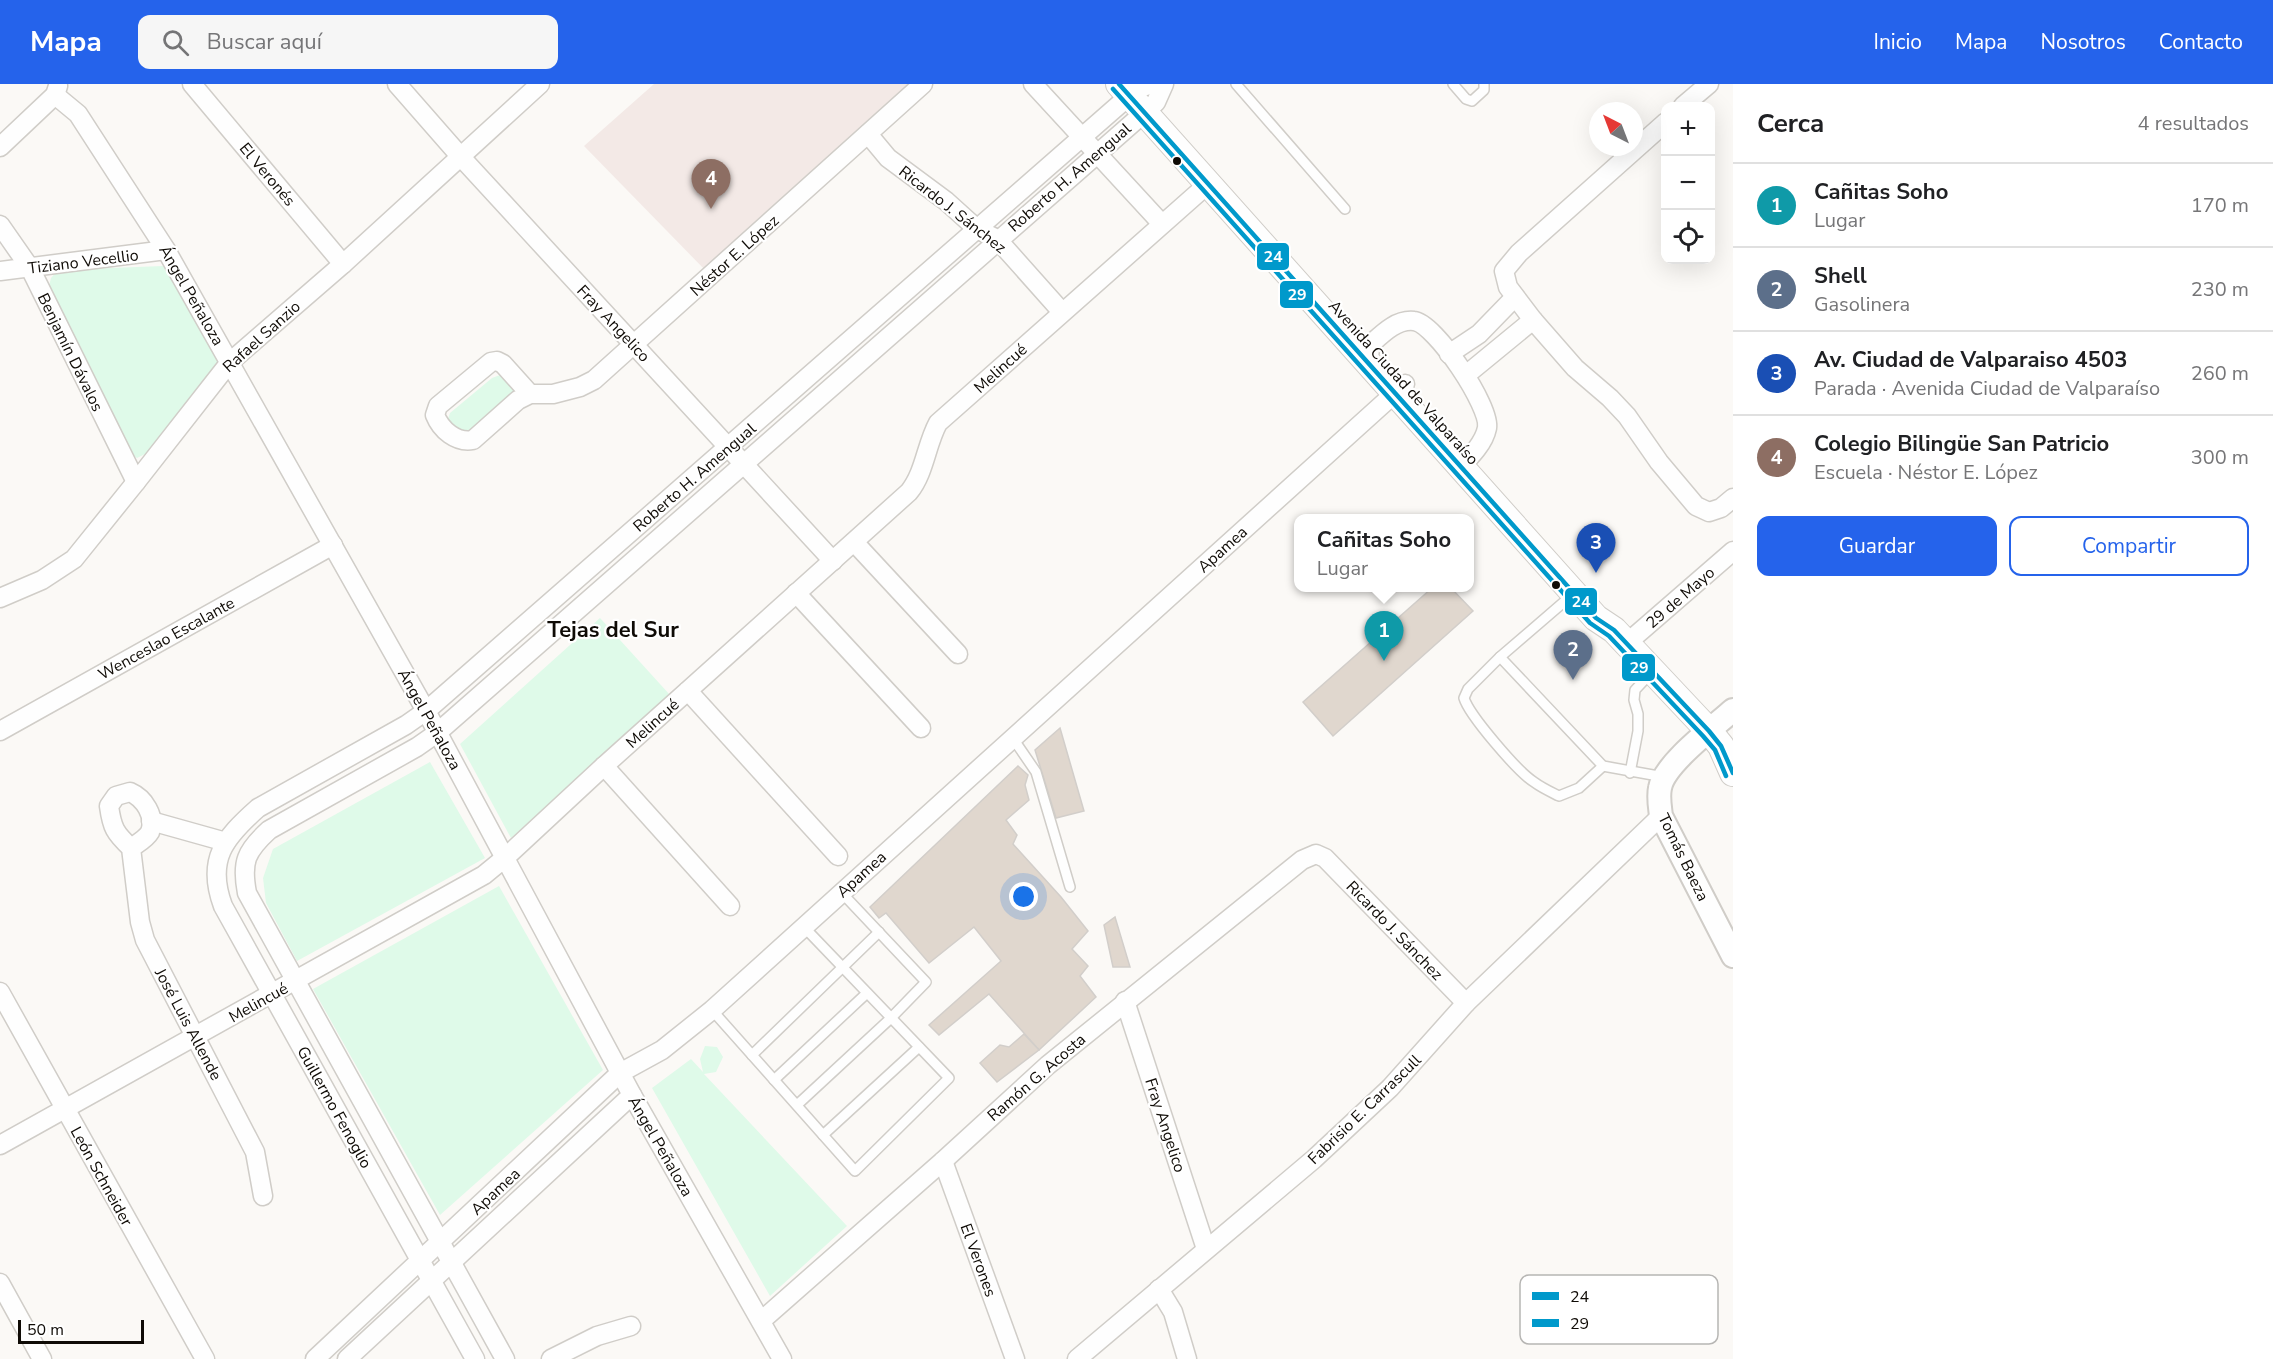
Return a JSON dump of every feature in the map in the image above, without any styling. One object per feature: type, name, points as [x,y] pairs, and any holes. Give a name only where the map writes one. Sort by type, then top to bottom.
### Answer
[{"type":"main road","name":"Avenida Ciudad de Valparaíso","points":[[1143,92],[1208,184],[1369,352]]},
{"type":"main road","name":"Avenida Ciudad de Valparaíso","points":[[1143,92],[1466,461],[1606,609],[1620,636]]},
{"type":"main road","name":"Avenida Ciudad de Valparaíso","points":[[1466,461],[1596,618],[1620,636],[1721,744],[1733,774]]},
{"type":"street","name":"El Veronés","points":[[192,84],[343,264]]},
{"type":"street","name":"Fray Angelico","points":[[397,84],[460,156],[833,561]]},
{"type":"street","name":"Rafael Sanzio","points":[[0,598],[42,580],[74,559],[230,362],[343,264],[540,84]]},
{"type":"street","name":"Néstor E. López","points":[[530,394],[553,394],[580,387],[594,380],[923,84]]},
{"type":"street","points":[[1033,84],[1162,224]]},
{"type":"street","points":[[1688,102],[1709,84]]},
{"type":"street","points":[[0,147],[57,89]]},
{"type":"street","name":"Ángel Peñaloza","points":[[57,89],[78,114],[166,250],[230,362],[426,711],[632,1095],[782,1359]]},
{"type":"street","name":"Roberto H. Amengual","points":[[224,846],[241,823],[258,808],[406,726],[426,711],[1082,137],[1143,92]]},
{"type":"street","name":"Roberto H. Amengual","points":[[247,856],[254,843],[269,830],[417,747],[437,733],[1098,153],[1143,92]]},
{"type":"street","points":[[1661,126],[1519,253],[1504,271],[1508,287],[1533,320],[1575,368],[1610,398],[1626,416],[1659,462],[1696,506],[1709,512],[1721,508],[1733,498]]},
{"type":"street","name":"Ricardo J. Sánchez","points":[[868,134],[888,158],[946,201],[977,229],[997,240],[1062,312]]},
{"type":"street","name":"Melincué","points":[[0,1145],[466,886],[506,857],[909,492],[918,481],[931,437],[939,423],[1208,184]]},
{"type":"street","name":"Benjamín Dávalos","points":[[0,225],[30,268],[136,482]]},
{"type":"street","name":"Tiziano Vecellio","points":[[0,271],[166,250]]},
{"type":"street","points":[[1449,354],[1479,334],[1515,297]]},
{"type":"street","points":[[1369,352],[1391,327],[1412,320],[1426,326],[1466,375],[1484,409],[1488,426],[1484,437],[1466,461]]},
{"type":"street","points":[[1466,375],[1533,320]]},
{"type":"street","points":[[490,362],[503,364],[530,394],[518,400],[472,440],[463,442],[455,438],[438,423],[435,416],[438,406],[490,362]]},
{"type":"street","name":"Apamea","points":[[315,1359],[620,1073],[662,1050],[712,1010],[1401,388]]},
{"type":"street","points":[[854,542],[958,654]]},
{"type":"street","name":"Wenceslao Escalante","points":[[0,731],[333,545]]},
{"type":"street","name":"29 de Mayo","points":[[1620,636],[1733,551]]},
{"type":"street","points":[[796,593],[921,728]]},
{"type":"street","points":[[688,691],[838,856]]},
{"type":"street","points":[[1664,777],[1670,768],[1721,744],[1733,711]]},
{"type":"street","points":[[604,766],[730,906]]},
{"type":"street","name":"Tomás Baeza","points":[[1664,777],[1659,797],[1661,816],[1731,947]]},
{"type":"street","points":[[130,792],[139,795],[152,820],[150,831],[132,848],[117,835],[112,824],[110,806],[116,796],[130,792]]},
{"type":"street","name":"Fabrisio E. Carrascull","points":[[1077,1359],[1314,1159],[1390,1088],[1466,1003],[1661,816]]},
{"type":"street","points":[[152,820],[224,846]]},
{"type":"street","name":"Guillermo Fenoglio","points":[[224,846],[216,867],[216,888],[223,906],[475,1359]]},
{"type":"street","name":"José Luis Allende","points":[[132,848],[140,922],[145,940],[197,1036],[255,1152],[263,1196]]},
{"type":"street","name":"Ramón G. Acosta","points":[[760,1321],[944,1161],[1048,1065],[1125,1001],[1302,860],[1316,854],[1325,858]]},
{"type":"street","name":"Guillermo Fenoglio","points":[[247,856],[243,872],[247,893],[294,982],[505,1359]]},
{"type":"street","name":"Ricardo J. Sánchez","points":[[1325,858],[1466,1003]]},
{"type":"street","name":"León Schneider","points":[[0,992],[205,1359]]},
{"type":"street","name":"Fray Angelico","points":[[1125,1001],[1206,1249]]},
{"type":"street","name":"Apamea","points":[[347,1359],[632,1095]]},
{"type":"street","name":"El Verones","points":[[944,1161],[1015,1359]]},
{"type":"street","points":[[0,1283],[42,1359]]},
{"type":"street","points":[[1159,1289],[1173,1312],[1187,1359]]},
{"type":"street","points":[[551,1359],[597,1336],[631,1326]]},
{"type":"lane","points":[[1236,84],[1345,209]]},
{"type":"lane","points":[[1453,84],[1466,99],[1472,101],[1484,90],[1485,84]]},
{"type":"lane","points":[[1574,593],[1500,657],[1468,689],[1464,698],[1467,708],[1487,733],[1532,781],[1559,796],[1579,788],[1603,766]]},
{"type":"lane","points":[[1500,657],[1603,766],[1664,777]]},
{"type":"lane","points":[[1630,772],[1638,731],[1635,690],[1653,671]]},
{"type":"lane","points":[[1012,737],[1036,772],[1070,887]]},
{"type":"lane","points":[[797,1105],[891,1018],[926,982],[841,892]]},
{"type":"lane","points":[[712,1010],[855,1171],[949,1078],[804,926]]},
{"type":"lane","points":[[752,1055],[879,932]]},
{"type":"lane","points":[[774,1080],[867,993]]},
{"type":"lane","points":[[823,1135],[920,1047]]},
{"type":"shaded area","points":[[654,84],[913,84],[707,272],[584,146]]},
{"type":"green space","points":[[163,266],[172,272],[219,358],[218,366],[147,453],[137,458],[127,451],[49,286],[51,278],[58,270]]},
{"type":"green space","points":[[500,375],[507,376],[511,380],[514,390],[510,397],[471,432],[462,435],[451,426],[448,419],[450,413],[492,378]]},
{"type":"green space","points":[[600,618],[670,695],[511,838],[460,744]]},
{"type":"green space","points":[[430,762],[485,858],[297,961],[266,903],[263,878],[273,849]]},
{"type":"green space","points":[[499,886],[603,1070],[440,1215],[313,989]]},
{"type":"green space","points":[[705,1046],[717,1047],[723,1057],[716,1072],[704,1074],[847,1226],[770,1296],[652,1088],[691,1059],[703,1072],[700,1059]]},
{"type":"building","points":[[1427,592],[1455,592],[1473,611],[1333,736],[1303,702]]},
{"type":"building","points":[[1060,728],[1084,811],[1056,818],[1035,750]]},
{"type":"building","points":[[1018,766],[1028,775],[1025,785],[1029,800],[1006,820],[1017,835],[1013,844],[1088,931],[1072,949],[1088,966],[1080,976],[1096,997],[1039,1050],[989,994],[939,1035],[929,1025],[1001,961],[974,927],[929,963],[886,913],[879,918],[870,907]]},
{"type":"building","points":[[1115,917],[1130,967],[1113,967],[1104,925]]},
{"type":"building","points":[[1024,1034],[1039,1050],[997,1082],[980,1063],[1000,1045],[1009,1047]]},
{"type":"transit line","name":"24","points":[[1119,84],[1596,618],[1614,630],[1709,731],[1721,746],[1733,773]]},
{"type":"transit line","name":"29","points":[[1113,89],[1590,623],[1609,636],[1703,736],[1715,750],[1726,776]]},
{"type":"place","name":"Colegio Bilingüe San Patricio","points":[[711,209]]},
{"type":"place","name":"Av. Ciudad de Valparaiso 4503","points":[[1596,573]]},
{"type":"place","name":"Cañitas Soho","points":[[1384,661]]},
{"type":"place","name":"Shell","points":[[1573,680]]},
{"type":"district","name":"Tejas del Sur","points":[[613,629]]}]
